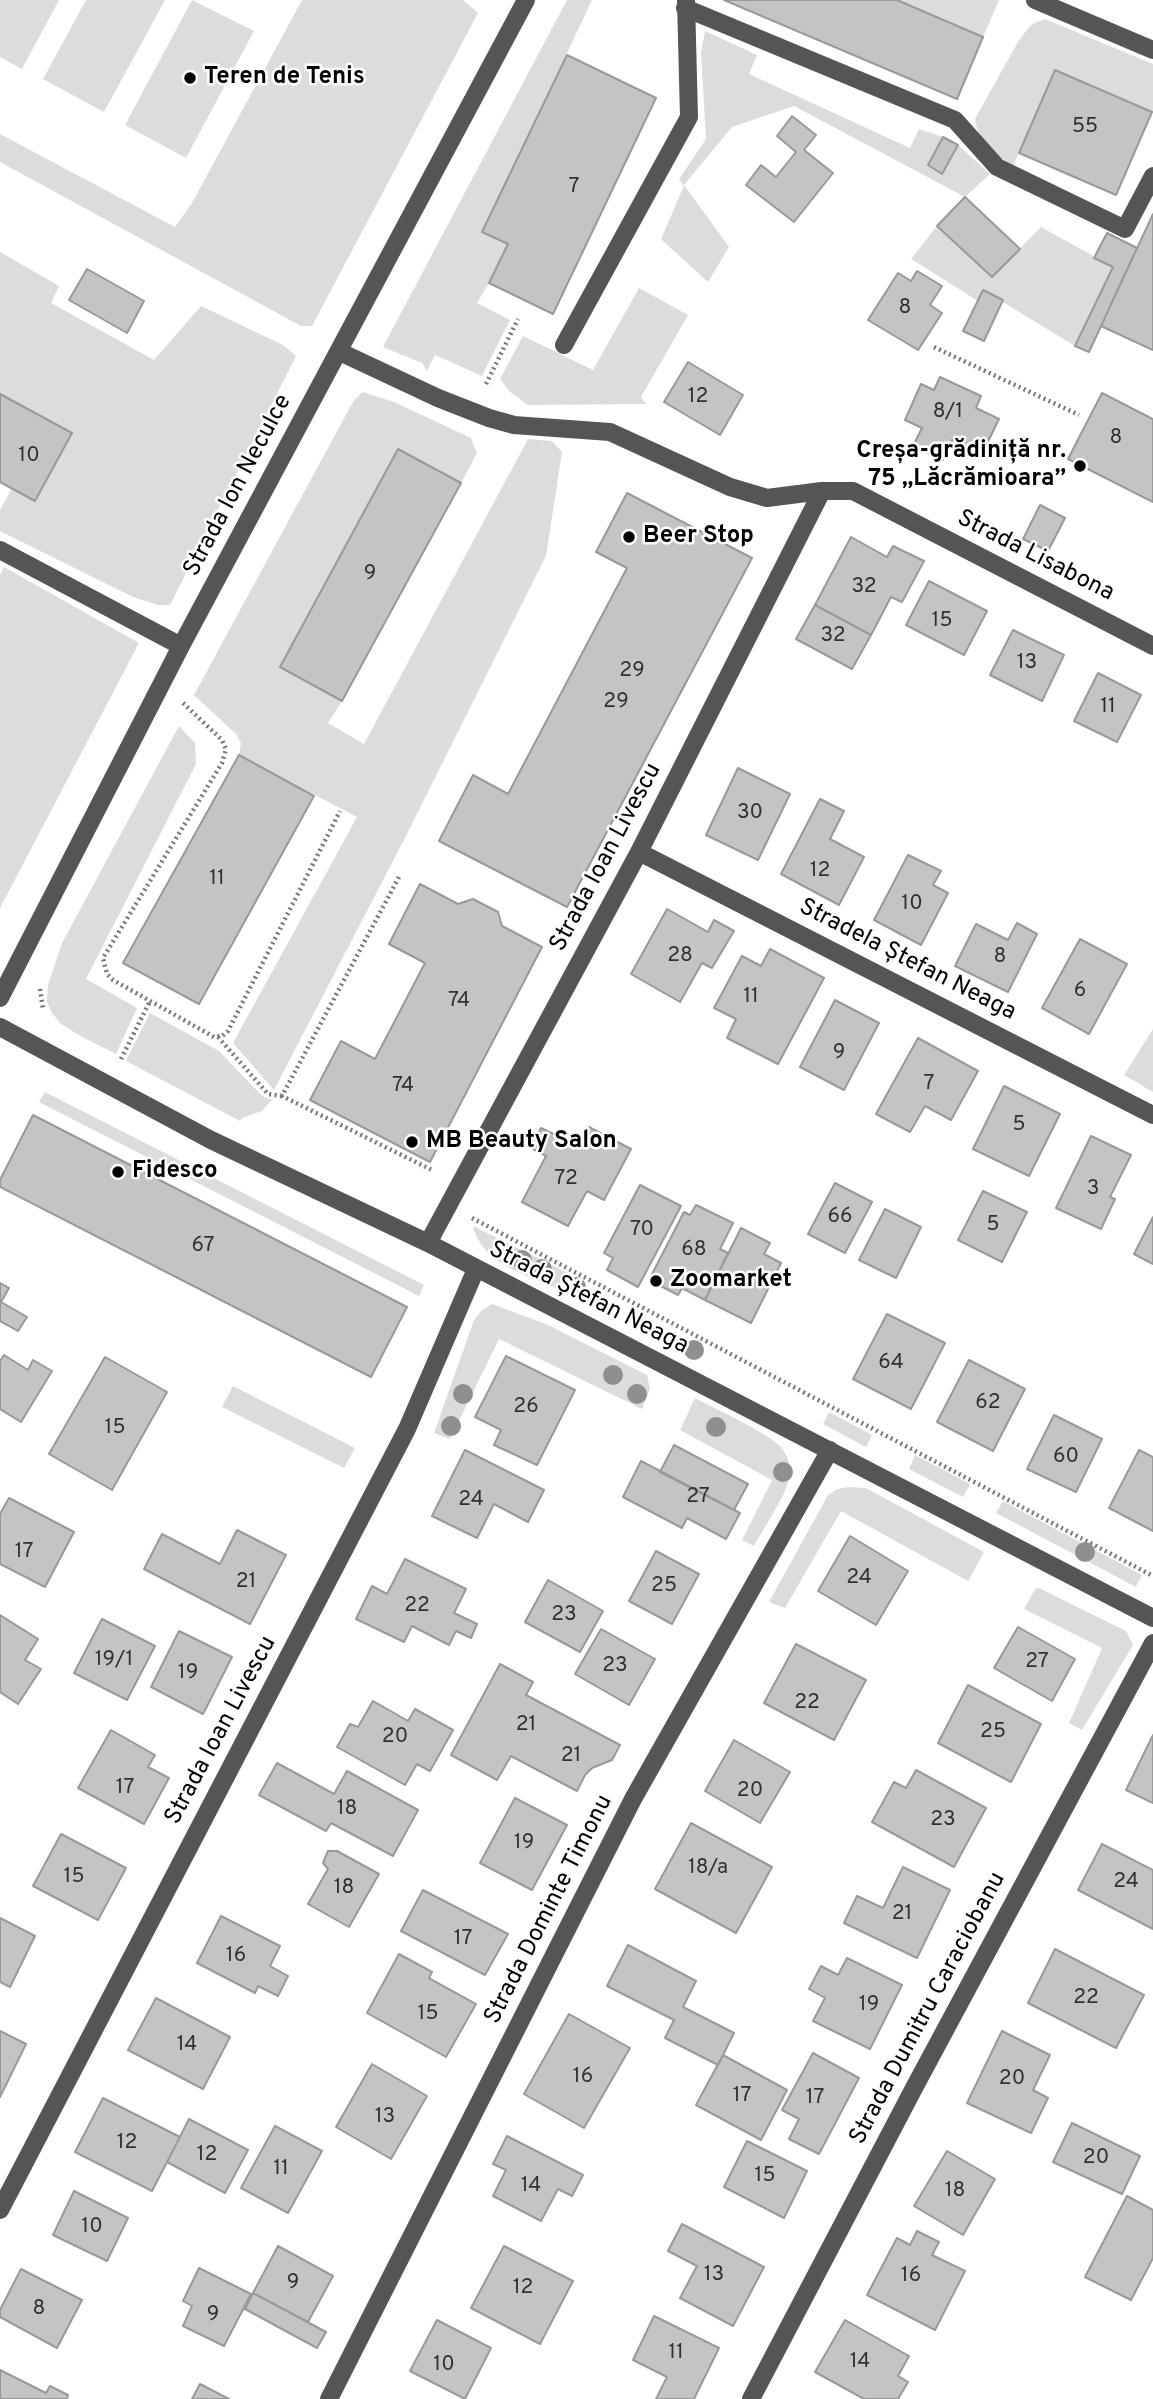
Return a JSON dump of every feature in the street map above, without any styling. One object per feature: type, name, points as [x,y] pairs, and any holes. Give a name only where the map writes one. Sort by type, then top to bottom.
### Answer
[{"type":"street","name":"Strada Ion Neculce","points":[[0,998],[181,646],[526,0]]},
{"type":"street","points":[[1035,0],[1153,50]]},
{"type":"street","points":[[564,345],[689,117],[686,4],[955,120],[997,167],[1125,229],[1153,176]]},
{"type":"street","name":"Strada Lisabona","points":[[340,352],[438,398],[514,425],[610,432],[730,487],[766,498],[822,491],[853,491],[1153,646]]},
{"type":"street","name":"Strada Ioan Livescu","points":[[428,1244],[639,852],[822,491]]},
{"type":"street","points":[[0,550],[181,646]]},
{"type":"street","name":"Stradela Ștefan Neaga","points":[[639,852],[1153,1115]]},
{"type":"street","name":"Strada Ștefan Neaga","points":[[0,1027],[211,1140],[428,1244],[1153,1618]]},
{"type":"street","name":"Strada Ioan Livescu","points":[[0,2210],[407,1429],[476,1269]]},
{"type":"street","name":"Strada Dominte Timonu","points":[[329,2399],[633,1799],[830,1450]]},
{"type":"street","name":"Strada Dumitru Caraciobanu","points":[[751,2399],[1153,1643]]},
{"type":"path","points":[[492,372],[518,319]]},
{"type":"path","points":[[934,347],[1079,415]]},
{"type":"path","points":[[162,684],[222,740],[226,749],[222,763],[103,958],[107,974],[217,1037],[268,1094],[282,1096],[432,1170]]},
{"type":"path","points":[[217,1037],[228,1031],[340,811]]},
{"type":"path","points":[[282,1096],[399,877]]},
{"type":"path","points":[[108,1085],[150,1001]]},
{"type":"path","points":[[470,1214],[472,1218],[1153,1576]]},
{"type":"shaded area","points":[[0,0],[59,0],[22,69],[0,57]]},
{"type":"shaded area","name":"Teren de Tenis","points":[[86,0],[165,0],[104,112],[43,79]]},
{"type":"shaded area","name":"Teren de Tenis","points":[[192,0],[254,31],[186,158],[125,125]]},
{"type":"shaded area","points":[[302,0],[463,0],[478,13],[312,326],[301,326],[0,162],[0,134],[175,227],[192,203]]},
{"type":"shaded area","points":[[567,0],[592,0],[483,232],[508,244],[477,303],[510,320],[482,376],[435,355],[427,371],[422,363],[383,347]]},
{"type":"shaded area","points":[[897,0],[999,0],[983,37]]},
{"type":"shaded area","points":[[1045,19],[1153,64],[1153,113],[1055,70],[1013,166],[983,140],[975,119],[1019,40],[1032,24]]},
{"type":"shaded area","points":[[705,31],[757,55],[749,74],[910,148],[919,129],[943,137],[928,165],[942,174],[958,145],[990,174],[965,197],[794,106],[732,127],[684,185],[729,247],[708,282],[661,239],[684,186],[679,179],[706,139],[701,53]]},
{"type":"shaded area","points":[[937,226],[992,277],[1041,227],[1113,267],[1075,346],[983,290],[978,301],[911,259]]},
{"type":"shaded area","points":[[0,252],[59,286],[51,303],[154,360],[201,306],[283,345],[296,356],[170,605],[158,605],[133,597],[0,531],[0,510],[12,488],[36,501],[72,433],[0,394]]},
{"type":"shaded area","points":[[639,288],[688,315],[641,397],[646,404],[528,405],[509,391],[500,379],[523,336],[593,370]]},
{"type":"shaded area","points":[[363,392],[394,402],[471,438],[477,453],[461,483],[399,450],[280,667],[342,701],[328,723],[364,744],[528,439],[552,441],[562,452],[546,556],[408,832],[274,1090],[233,1043],[357,817],[239,755],[241,743],[236,734],[194,695],[354,400]]},
{"type":"shaded area","points":[[4,567],[139,643],[0,908],[0,575]]},
{"type":"shaded area","points":[[179,726],[195,743],[196,764],[86,979],[137,1008],[116,1054],[61,1024],[47,1002],[48,985],[62,943]]},
{"type":"shaded area","points":[[150,1013],[219,1051],[262,1096],[272,1100],[262,1111],[240,1121],[126,1061]]},
{"type":"shaded area","points":[[1153,1029],[1153,1092],[1124,1075]]},
{"type":"shaded area","points":[[45,1092],[424,1285],[419,1296],[39,1102]]},
{"type":"shaded area","points":[[473,1226],[574,1276],[566,1292],[498,1261],[478,1240]]},
{"type":"shaded area","points":[[492,1304],[546,1324],[647,1375],[650,1389],[642,1409],[499,1339],[450,1439],[434,1433],[474,1320],[482,1310]]},
{"type":"shaded area","points":[[233,1386],[355,1448],[344,1468],[222,1407]]},
{"type":"shaded area","points":[[695,1398],[764,1434],[781,1447],[788,1459],[790,1473],[785,1491],[754,1546],[742,1540],[772,1480],[680,1430]]},
{"type":"shaded area","points":[[829,1412],[872,1435],[866,1447],[823,1424]]},
{"type":"shaded area","points":[[915,1455],[970,1484],[963,1497],[909,1469]]},
{"type":"shaded area","points":[[866,1488],[984,1552],[968,1581],[841,1511],[785,1608],[769,1602],[828,1495],[837,1489]]},
{"type":"shaded area","points":[[1003,1501],[1142,1575],[1136,1587],[996,1513]]},
{"type":"shaded area","points":[[1036,1588],[1126,1631],[1133,1645],[1082,1730],[1069,1723],[1102,1648],[1024,1609]]},
{"type":"building","points":[[724,0],[897,0],[983,37],[957,99]]},
{"type":"building","points":[[567,55],[656,98],[553,314],[489,283],[508,244],[482,232]]},
{"type":"building","points":[[1055,70],[1152,112],[1116,195],[1019,153]]},
{"type":"building","points":[[792,116],[816,135],[804,150],[833,173],[794,222],[746,185],[761,165],[776,177],[796,152],[777,136]]},
{"type":"building","points":[[943,137],[958,145],[942,174],[928,165]]},
{"type":"building","points":[[965,197],[1020,249],[992,277],[937,226]]},
{"type":"building","points":[[1153,214],[1153,350],[1101,326]]},
{"type":"building","points":[[1107,233],[1137,248],[1089,352],[1075,346],[1113,267],[1094,258]]},
{"type":"building","points":[[87,269],[144,301],[127,333],[69,300]]},
{"type":"building","points":[[917,271],[942,286],[930,305],[942,313],[918,350],[868,320],[898,273],[911,281]]},
{"type":"building","points":[[983,290],[1003,300],[984,341],[963,331]]},
{"type":"building","points":[[688,362],[743,395],[720,435],[664,402]]},
{"type":"building","points":[[940,377],[981,396],[976,408],[999,419],[982,454],[952,440],[943,460],[913,446],[922,428],[905,420],[921,384],[934,390]]},
{"type":"building","points":[[1102,393],[1153,419],[1153,502],[1068,459]]},
{"type":"building","points":[[0,394],[72,433],[35,501],[0,482]]},
{"type":"building","points":[[398,449],[461,483],[342,701],[280,667]]},
{"type":"building","points":[[627,493],[752,558],[567,907],[439,841],[473,775],[508,794],[627,568],[596,552]]},
{"type":"building","points":[[1040,505],[1065,518],[1048,551],[1023,539]]},
{"type":"building","points":[[851,537],[887,557],[893,546],[924,561],[902,602],[891,597],[871,635],[815,605]]},
{"type":"building","points":[[929,581],[987,611],[964,655],[906,625]]},
{"type":"building","points":[[815,605],[871,635],[852,669],[796,639]]},
{"type":"building","points":[[1013,630],[1064,655],[1042,701],[990,675]]},
{"type":"building","points":[[1098,673],[1141,695],[1117,742],[1074,721]]},
{"type":"building","points":[[239,755],[314,796],[199,1004],[123,963]]},
{"type":"building","points":[[738,768],[790,794],[758,860],[706,835]]},
{"type":"building","points":[[820,799],[844,811],[830,839],[864,857],[839,905],[781,874]]},
{"type":"building","points":[[908,855],[941,871],[933,885],[948,893],[921,945],[874,920]]},
{"type":"building","points":[[420,884],[458,904],[473,899],[498,912],[502,926],[542,947],[430,1162],[310,1100],[341,1041],[375,1059],[425,963],[389,944]]},
{"type":"building","points":[[667,909],[708,932],[714,920],[734,931],[712,968],[702,963],[680,1002],[631,974]]},
{"type":"building","points":[[1017,923],[1037,934],[1008,992],[955,966],[976,924],[1008,940]]},
{"type":"building","points":[[1080,939],[1127,964],[1089,1034],[1042,1008]]},
{"type":"building","points":[[770,949],[824,978],[778,1064],[727,1038],[736,1019],[714,1008],[742,956],[761,966]]},
{"type":"building","points":[[835,1000],[879,1023],[844,1090],[800,1067]]},
{"type":"building","points":[[918,1038],[978,1071],[951,1120],[925,1106],[910,1132],[876,1114]]},
{"type":"building","points":[[1004,1086],[1060,1114],[1029,1176],[973,1149]]},
{"type":"building","points":[[33,1115],[407,1307],[371,1377],[0,1187],[0,1180]]},
{"type":"building","points":[[589,1127],[631,1149],[604,1200],[587,1191],[568,1226],[522,1202],[546,1156],[531,1148],[541,1128],[579,1146]]},
{"type":"building","points":[[1091,1136],[1131,1155],[1110,1197],[1115,1199],[1101,1229],[1056,1208]]},
{"type":"building","points":[[835,1183],[872,1202],[845,1253],[808,1234]]},
{"type":"building","points":[[640,1185],[681,1206],[638,1287],[607,1270],[613,1258],[604,1253]]},
{"type":"building","points":[[983,1191],[1027,1212],[1002,1262],[958,1240]]},
{"type":"building","points":[[696,1205],[733,1223],[720,1249],[728,1253],[705,1300],[682,1288],[678,1295],[649,1280],[684,1212],[690,1215]]},
{"type":"building","points":[[885,1209],[921,1227],[896,1278],[859,1260]]},
{"type":"building","points":[[1153,1217],[1153,1264],[1134,1254]]},
{"type":"building","points":[[741,1228],[770,1243],[764,1254],[781,1263],[751,1323],[705,1300]]},
{"type":"building","points":[[0,1283],[9,1288],[1,1302],[27,1317],[18,1331],[0,1321]]},
{"type":"building","points":[[887,1314],[945,1343],[911,1409],[853,1379]]},
{"type":"building","points":[[4,1355],[28,1370],[33,1360],[52,1371],[21,1422],[0,1409],[0,1361]]},
{"type":"building","points":[[506,1356],[575,1390],[537,1465],[494,1445],[501,1430],[475,1417]]},
{"type":"building","points":[[105,1357],[167,1392],[112,1490],[49,1454]]},
{"type":"building","points":[[969,1360],[1025,1389],[993,1451],[937,1422]]},
{"type":"building","points":[[1054,1415],[1102,1439],[1076,1492],[1027,1469]]},
{"type":"building","points":[[674,1445],[748,1484],[734,1510],[660,1472]]},
{"type":"building","points":[[465,1450],[544,1490],[528,1522],[494,1504],[477,1538],[432,1516]]},
{"type":"building","points":[[1139,1450],[1153,1457],[1153,1531],[1109,1508]]},
{"type":"building","points":[[641,1461],[740,1513],[726,1539],[687,1518],[682,1528],[623,1497]]},
{"type":"building","points":[[9,1498],[74,1532],[45,1587],[0,1564],[0,1514]]},
{"type":"building","points":[[237,1530],[286,1555],[250,1624],[144,1569],[162,1534],[220,1564]]},
{"type":"building","points":[[850,1536],[908,1571],[876,1625],[818,1591]]},
{"type":"building","points":[[656,1551],[699,1574],[672,1624],[629,1601]]},
{"type":"building","points":[[405,1559],[466,1589],[454,1613],[477,1624],[471,1638],[456,1631],[449,1645],[412,1626],[404,1642],[356,1619],[372,1586],[387,1594]]},
{"type":"building","points":[[548,1580],[603,1611],[580,1652],[525,1622]]},
{"type":"building","points":[[0,1615],[38,1639],[25,1660],[41,1669],[18,1704],[0,1692]]},
{"type":"building","points":[[102,1619],[155,1646],[127,1700],[74,1673]]},
{"type":"building","points":[[1018,1627],[1075,1659],[1052,1701],[994,1668]]},
{"type":"building","points":[[601,1629],[655,1659],[629,1705],[575,1674]]},
{"type":"building","points":[[179,1631],[232,1657],[203,1714],[151,1687]]},
{"type":"building","points":[[796,1644],[866,1680],[834,1740],[764,1703]]},
{"type":"building","points":[[500,1664],[533,1682],[526,1695],[620,1745],[612,1760],[592,1768],[585,1775],[577,1791],[511,1756],[497,1780],[451,1755]]},
{"type":"building","points":[[968,1685],[1041,1724],[1011,1782],[938,1743]]},
{"type":"building","points":[[373,1701],[408,1721],[415,1709],[453,1730],[430,1771],[417,1764],[405,1785],[337,1747],[350,1724],[358,1727]]},
{"type":"building","points":[[111,1730],[155,1755],[148,1767],[169,1778],[144,1824],[78,1788]]},
{"type":"building","points":[[1153,1735],[1153,1803],[1126,1790]]},
{"type":"building","points":[[734,1740],[790,1772],[760,1823],[705,1791]]},
{"type":"building","points":[[277,1763],[334,1794],[347,1771],[418,1810],[393,1856],[331,1823],[326,1831],[259,1795]]},
{"type":"building","points":[[916,1770],[986,1808],[954,1867],[872,1822],[894,1782],[906,1788]]},
{"type":"building","points":[[515,1798],[567,1825],[532,1890],[480,1863]]},
{"type":"building","points":[[691,1823],[772,1867],[736,1933],[655,1889]]},
{"type":"building","points":[[61,1834],[126,1868],[98,1920],[33,1886]]},
{"type":"building","points":[[1102,1844],[1153,1870],[1153,1929],[1078,1890]]},
{"type":"building","points":[[328,1851],[337,1851],[379,1874],[349,1927],[308,1904],[328,1869],[323,1863]]},
{"type":"building","points":[[903,1867],[950,1890],[917,1958],[844,1923],[857,1896],[883,1908]]},
{"type":"building","points":[[423,1890],[508,1934],[485,1975],[401,1931]]},
{"type":"building","points":[[221,1916],[280,1946],[270,1966],[288,1976],[278,1996],[258,1986],[255,1993],[197,1963]]},
{"type":"building","points":[[0,1918],[35,1936],[10,1987],[0,1982]]},
{"type":"building","points":[[628,1945],[696,1981],[683,2007],[734,2033],[718,2065],[665,2038],[674,2020],[607,1986]]},
{"type":"building","points":[[1055,1949],[1144,1995],[1116,2048],[1028,2003]]},
{"type":"building","points":[[399,1954],[432,1972],[429,1978],[476,2004],[446,2057],[367,2013]]},
{"type":"building","points":[[847,1958],[902,1985],[870,2049],[813,2021],[825,1998],[809,1989],[821,1966],[838,1975]]},
{"type":"building","points":[[156,1998],[230,2037],[203,2089],[128,2050]]},
{"type":"building","points":[[569,2014],[630,2048],[584,2128],[524,2094]]},
{"type":"building","points":[[0,2031],[26,2044],[0,2097]]},
{"type":"building","points":[[1002,2031],[1050,2055],[1033,2090],[1048,2098],[1031,2133],[967,2103]]},
{"type":"building","points":[[813,2053],[859,2078],[819,2154],[789,2139],[799,2119],[782,2110]]},
{"type":"building","points":[[723,2055],[787,2090],[761,2140],[696,2105]]},
{"type":"building","points":[[372,2064],[427,2096],[391,2159],[336,2127]]},
{"type":"building","points":[[103,2098],[180,2137],[152,2191],[75,2152]]},
{"type":"building","points":[[189,2119],[248,2150],[225,2193],[167,2162]]},
{"type":"building","points":[[1072,2123],[1140,2156],[1122,2194],[1053,2162]]},
{"type":"building","points":[[275,2126],[322,2151],[288,2213],[241,2188]]},
{"type":"building","points":[[507,2136],[583,2175],[572,2196],[558,2189],[541,2221],[493,2196],[506,2170],[493,2164]]},
{"type":"building","points":[[747,2141],[807,2171],[784,2218],[724,2187]]},
{"type":"building","points":[[947,2151],[995,2179],[963,2235],[914,2206]]},
{"type":"building","points":[[74,2191],[128,2218],[107,2261],[53,2235]]},
{"type":"building","points":[[1127,2196],[1153,2210],[1153,2258],[1131,2300],[1085,2277]]},
{"type":"building","points":[[682,2224],[764,2267],[733,2326],[680,2298],[697,2266],[668,2251]]},
{"type":"building","points":[[917,2231],[939,2242],[932,2255],[965,2271],[935,2330],[867,2295],[897,2238],[910,2245]]},
{"type":"building","points":[[278,2246],[333,2276],[308,2322],[253,2293]]},
{"type":"building","points":[[504,2246],[573,2281],[540,2344],[471,2308]]},
{"type":"building","points":[[199,2268],[251,2294],[224,2346],[183,2326],[192,2306],[183,2301]]},
{"type":"building","points":[[21,2269],[82,2300],[57,2348],[0,2317],[0,2310]]},
{"type":"building","points":[[253,2293],[326,2332],[317,2348],[245,2309]]},
{"type":"building","points":[[654,2316],[719,2348],[694,2399],[656,2399],[667,2377],[633,2360]]},
{"type":"building","points":[[437,2320],[491,2348],[465,2399],[410,2371]]},
{"type":"building","points":[[845,2320],[909,2356],[898,2376],[908,2382],[898,2399],[864,2399],[815,2372]]},
{"type":"building","points":[[0,2370],[46,2393],[50,2386],[68,2395],[67,2399],[0,2399]]},
{"type":"building","points":[[200,2384],[229,2399],[192,2399]]},
{"type":"place","name":"Teren de Tenis","points":[[190,78]]},
{"type":"place","name":"Creșa-grădiniță nr. 75 „Lăcrămioara”","points":[[1080,466]]},
{"type":"place","name":"Beer Stop","points":[[629,537]]},
{"type":"place","name":"MB Beauty Salon","points":[[412,1142]]},
{"type":"place","name":"Fidesco","points":[[118,1172]]},
{"type":"place","name":"Zoomarket","points":[[656,1281]]}]
